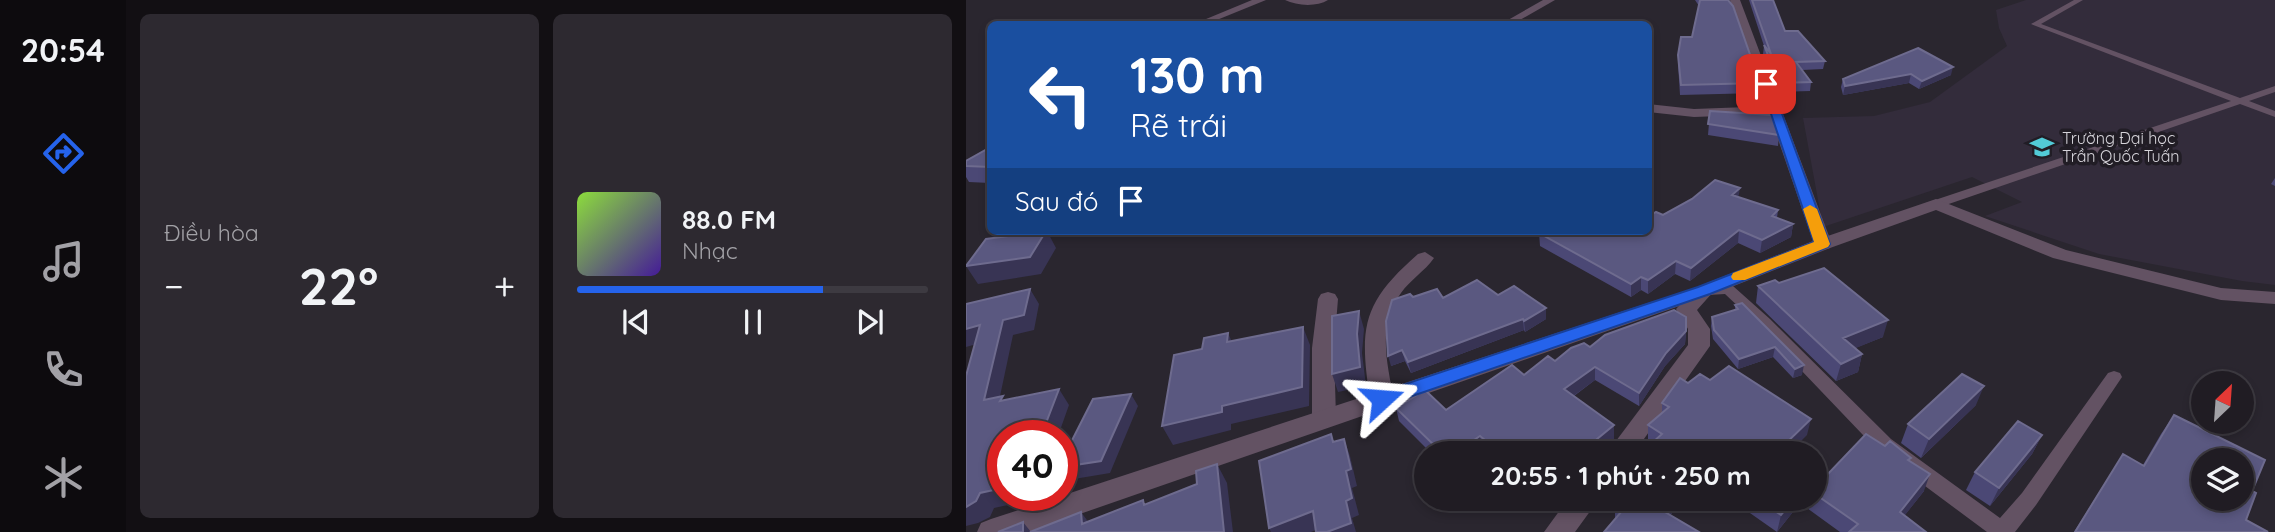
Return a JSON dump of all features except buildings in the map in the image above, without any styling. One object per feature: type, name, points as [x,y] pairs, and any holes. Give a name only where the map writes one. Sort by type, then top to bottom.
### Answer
[{"type":"street","points":[[1207,21],[1261,0]]},
{"type":"street","points":[[1290,0],[1323,0]]},
{"type":"street","points":[[1515,21],[1550,0]]},
{"type":"street","points":[[1735,0],[1823,244]]},
{"type":"street","points":[[1652,108],[1694,113],[1774,110]]},
{"type":"street","points":[[992,532],[1704,291],[1823,244],[1936,204],[2060,254],[2221,294],[2275,298]]},
{"type":"street","points":[[1382,399],[1373,328],[1378,312],[1401,278],[1425,258]]},
{"type":"street","points":[[1629,441],[1699,346],[1699,329],[1686,309],[1704,291]]},
{"type":"street","points":[[1324,418],[1323,348],[1328,299]]},
{"type":"street","points":[[1558,532],[1575,511]]},
{"type":"lane","points":[[2079,0],[2035,24],[2275,114]]},
{"type":"lane","points":[[1936,204],[2275,89]]},
{"type":"lane","points":[[1704,291],[1728,289],[1758,316],[1870,432],[2002,532],[2029,499],[2115,377]]},
{"type":"shaded area","name":"Trường Đại học Trần Quốc Tuấn","points":[[2026,0],[2275,0],[2275,285],[2099,254],[1985,216],[2022,202],[1972,177],[1823,227],[1803,118],[1874,116],[1930,102],[2007,46],[1999,28],[1996,10]]},
{"type":"slow traffic","points":[[1739,277],[1823,244],[1810,209]]},
{"type":"place","name":"Trường Đại học Trần Quốc Tuấn","points":[[2042,147]]},
{"type":"route","points":[[1382,399],[1704,291],[1823,244],[1766,84]]}]
